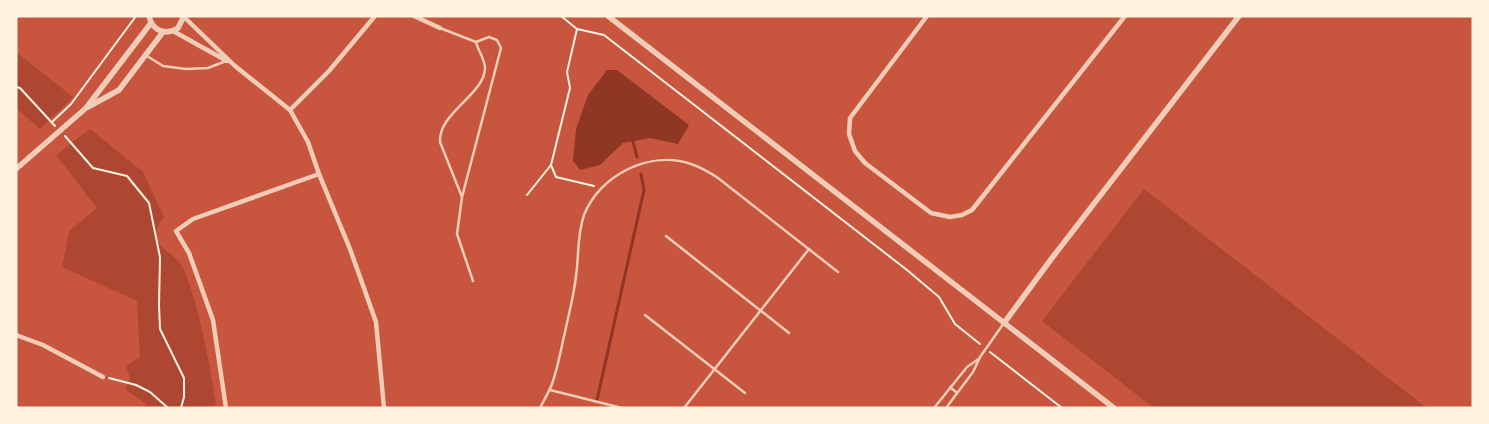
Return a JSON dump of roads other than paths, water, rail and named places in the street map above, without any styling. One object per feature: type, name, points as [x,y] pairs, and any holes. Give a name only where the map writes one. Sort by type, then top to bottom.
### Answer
[{"type":"street","points":[[290,110],[330,71],[374,16]]},
{"type":"street","points":[[414,16],[440,28]]},
{"type":"street","points":[[608,16],[1114,408]]},
{"type":"street","points":[[927,16],[850,118],[848,134],[855,151],[865,163],[931,213],[950,217],[962,215],[972,210],[1124,16]]},
{"type":"street","points":[[1004,323],[1239,16]]},
{"type":"street","points":[[16,169],[86,108],[150,20],[156,29],[163,32],[173,31],[178,28],[184,17],[235,66]]},
{"type":"street","points":[[173,31],[235,66],[290,110],[308,142],[319,174],[350,248],[376,322],[384,408]]},
{"type":"street","points":[[86,108],[119,90],[163,32]]},
{"type":"street","points":[[226,408],[213,320],[189,253],[176,231],[193,219],[319,174]]},
{"type":"street","points":[[16,335],[43,345],[103,377]]},
{"type":"lane","points":[[440,28],[476,42],[489,37],[498,40],[501,48],[462,197],[457,234],[473,281]]},
{"type":"lane","points":[[462,197],[440,142],[439,134],[450,117],[481,83],[485,68],[476,42]]},
{"type":"lane","points":[[146,55],[163,66],[186,69],[208,68],[226,60]]},
{"type":"lane","points":[[540,408],[550,390],[557,369],[576,277],[580,230],[584,215],[591,201],[602,187],[628,168],[644,163],[676,161],[704,169],[838,272]]},
{"type":"lane","points":[[666,236],[789,333]]},
{"type":"lane","points":[[684,408],[809,249]]},
{"type":"lane","points":[[644,315],[745,393]]},
{"type":"lane","points":[[946,408],[973,372],[980,358],[1004,323]]},
{"type":"lane","points":[[934,408],[967,367],[980,358]]},
{"type":"lane","points":[[950,387],[957,393]]},
{"type":"lane","points":[[550,390],[622,408]]},
{"type":"waterway","points":[[632,138],[637,157]]},
{"type":"waterway","points":[[597,400],[644,190],[641,174]]}]
